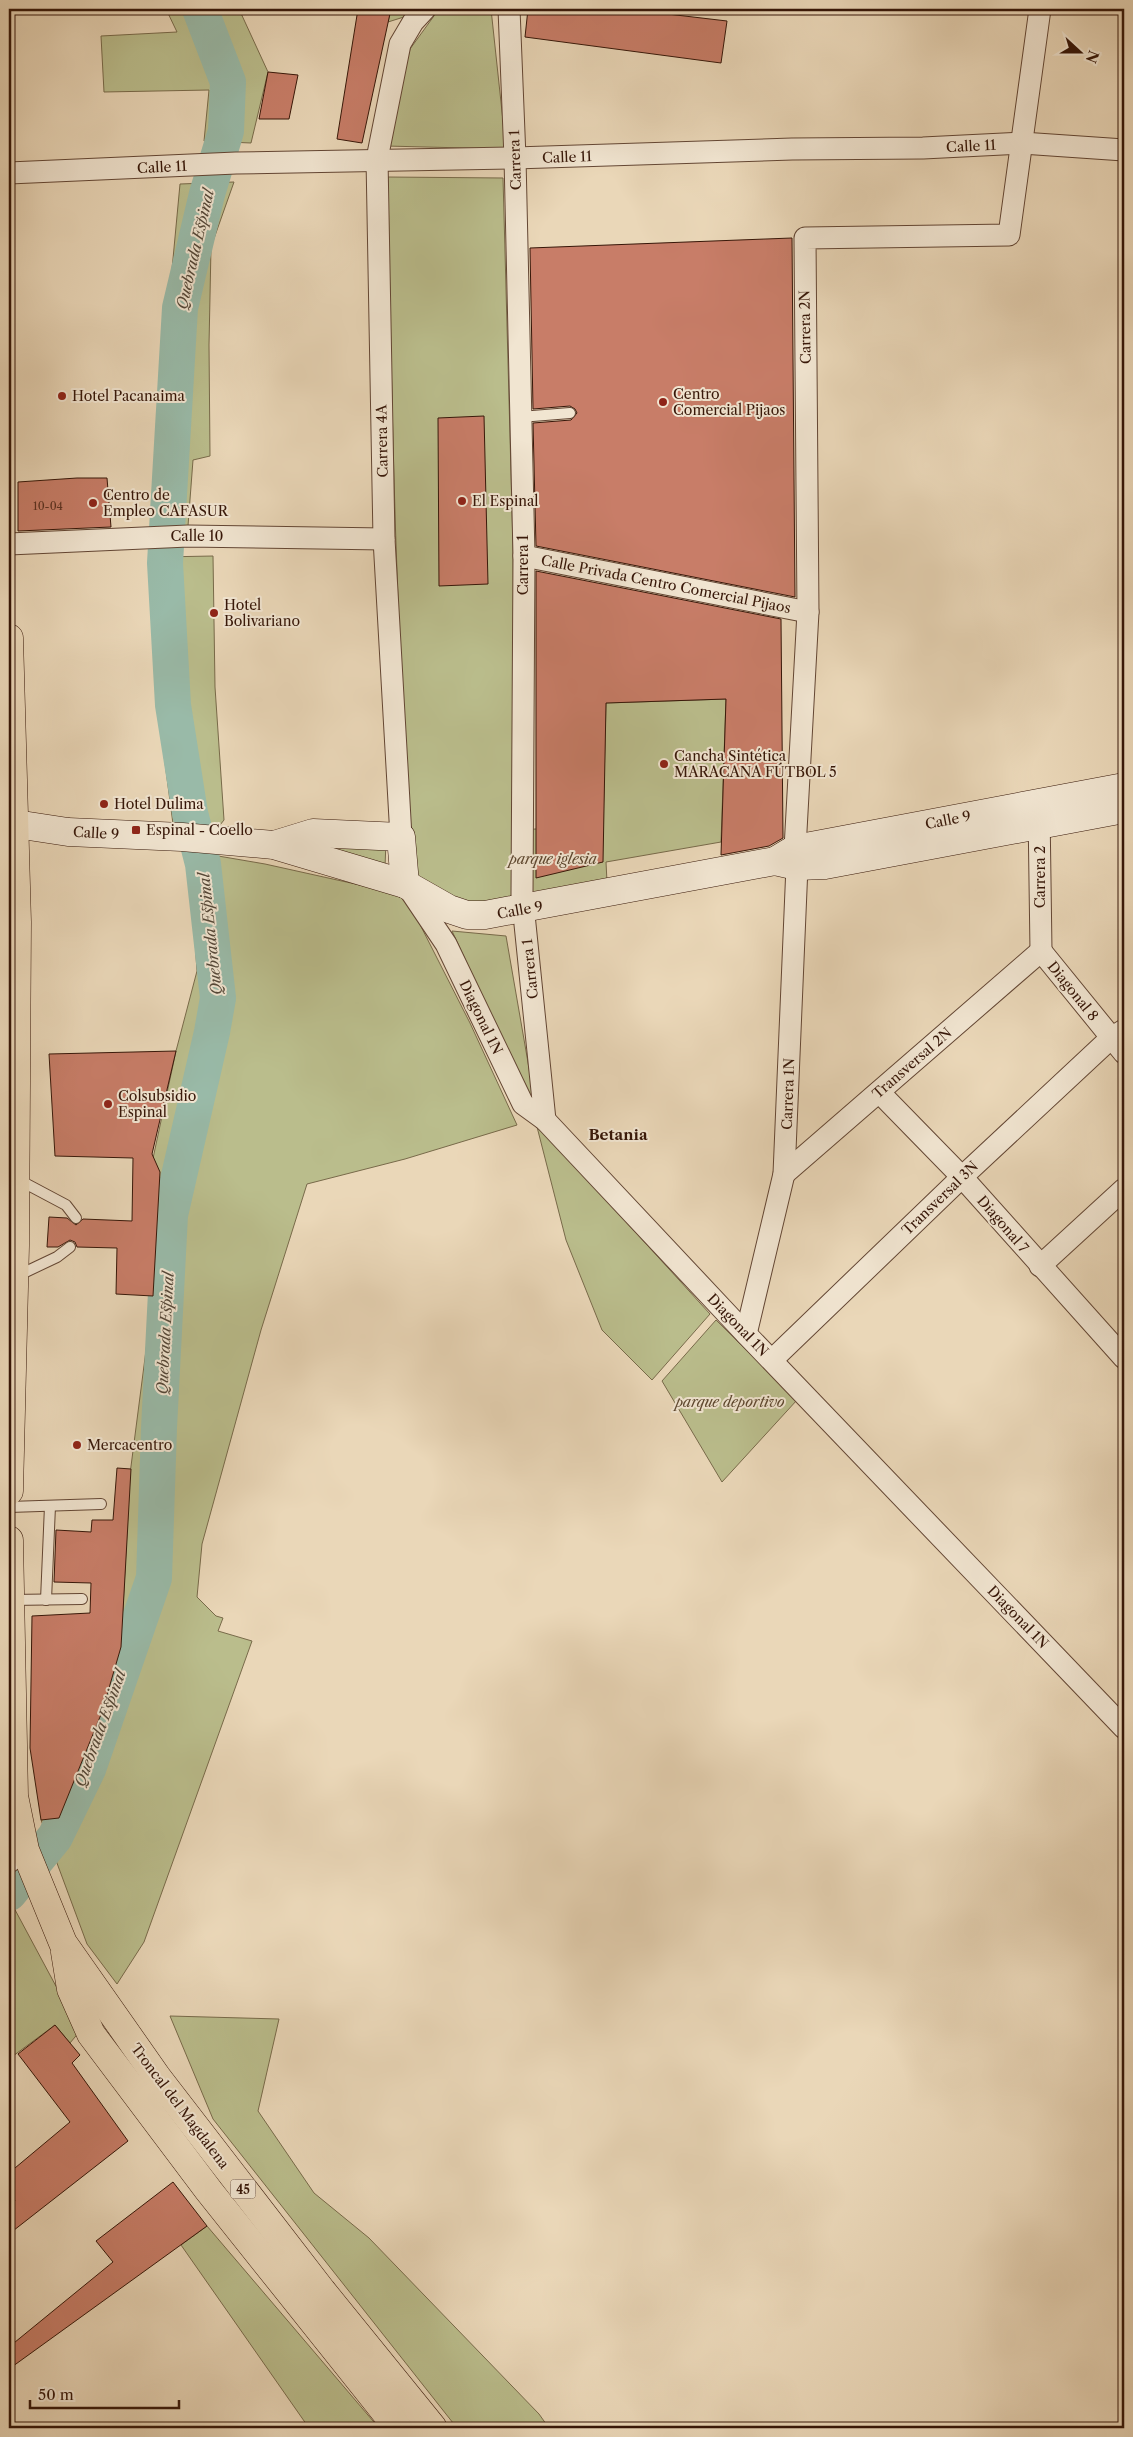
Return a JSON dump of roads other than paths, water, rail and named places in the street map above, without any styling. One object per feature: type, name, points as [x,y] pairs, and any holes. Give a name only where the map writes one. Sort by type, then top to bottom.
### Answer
[{"type":"main road","points":[[9,638],[14,1168],[14,1278],[9,1491]]},
{"type":"main road","name":"45","points":[[9,1540],[14,1796],[21,1856]]},
{"type":"main road","name":"Troncal del Magdalena","points":[[21,1856],[63,1942],[70,1989],[91,2034],[209,2190],[372,2374],[433,2428]]},
{"type":"main road","name":"Troncal del Magdalena","points":[[372,2374],[398,2428]]},
{"type":"street","name":"Carrera 4A","points":[[405,884],[384,539],[377,159],[400,44],[413,22],[424,9]]},
{"type":"street","name":"Carrera 1","points":[[509,9],[515,158],[524,556],[522,858],[524,909],[545,1120]]},
{"type":"street","name":"Carrera 2N","points":[[789,859],[808,612],[805,238],[1009,236],[1040,9]]},
{"type":"street","name":"Calle 11","points":[[9,173],[236,163],[515,158],[792,149],[923,148],[1022,143],[1124,150]]},
{"type":"street","name":"Calle 10","points":[[9,544],[188,536],[384,539]]},
{"type":"street","name":"Calle Privada Centro Comercial Pijaos","points":[[524,556],[808,612]]},
{"type":"street","name":"Calle 9","points":[[12,823],[68,832],[182,837],[274,845],[405,884],[449,909],[467,915],[485,915],[789,859],[825,865],[1039,815],[1124,787]]},
{"type":"street","name":"Calle 9","points":[[1039,815],[1124,809]]},
{"type":"street","name":"Carrera 2","points":[[1039,815],[1041,951]]},
{"type":"street","name":"Calle 9","points":[[274,845],[314,833],[401,837]]},
{"type":"street","name":"Carrera 1N","points":[[746,1334],[784,1174],[789,859]]},
{"type":"street","name":"Diagonal 1N","points":[[405,884],[446,944],[523,1104],[545,1120],[746,1334],[1124,1728]]},
{"type":"street","name":"Diagonal 8","points":[[1041,951],[1120,1040]]},
{"type":"street","name":"Transversal 2N","points":[[784,1174],[1041,951]]},
{"type":"street","name":"Transversal 3N","points":[[772,1360],[962,1177],[1120,1040]]},
{"type":"street","name":"Diagonal 7","points":[[879,1092],[962,1177],[1124,1358]]},
{"type":"street","points":[[1040,1266],[1124,1189]]},
{"type":"lane","points":[[520,417],[570,413]]},
{"type":"lane","points":[[14,1168],[66,1205],[76,1218]]},
{"type":"lane","points":[[14,1278],[57,1257],[70,1247]]},
{"type":"lane","points":[[9,1507],[101,1504]]},
{"type":"lane","points":[[46,1600],[50,1506]]},
{"type":"lane","points":[[10,1600],[82,1599]]},
{"type":"waterway","name":"Quebrada Espinal","points":[[9,1893],[55,1837],[88,1769],[154,1578],[159,1428],[170,1215],[218,998],[203,864],[190,813],[173,705],[165,563],[180,308],[207,194],[226,131],[228,82],[200,9]]},
{"type":"place","name":"Hotel Pacanaima","points":[[62,396]]},
{"type":"place","name":"Centro Comercial Pijaos","points":[[663,402]]},
{"type":"place","name":"El Espinal","points":[[462,501]]},
{"type":"place","name":"Centro de Empleo CAFASUR","points":[[93,503]]},
{"type":"place","name":"Hotel Bolivariano","points":[[214,613]]},
{"type":"place","name":"Cancha Sintética MARACANA FÚTBOL 5","points":[[664,764]]},
{"type":"place","name":"Hotel Dulima","points":[[104,804]]},
{"type":"place","name":"Espinal - Coello","points":[[136,830]]},
{"type":"place","name":"Colsubsidio Espinal","points":[[108,1104]]},
{"type":"place","name":"Mercacentro","points":[[77,1445]]},
{"type":"district","name":"Betania","points":[[618,1134]]},
{"type":"park label","name":"parque iglesia","points":[[553,859]]},
{"type":"park label","name":"parque deportivo","points":[[730,1402]]}]
